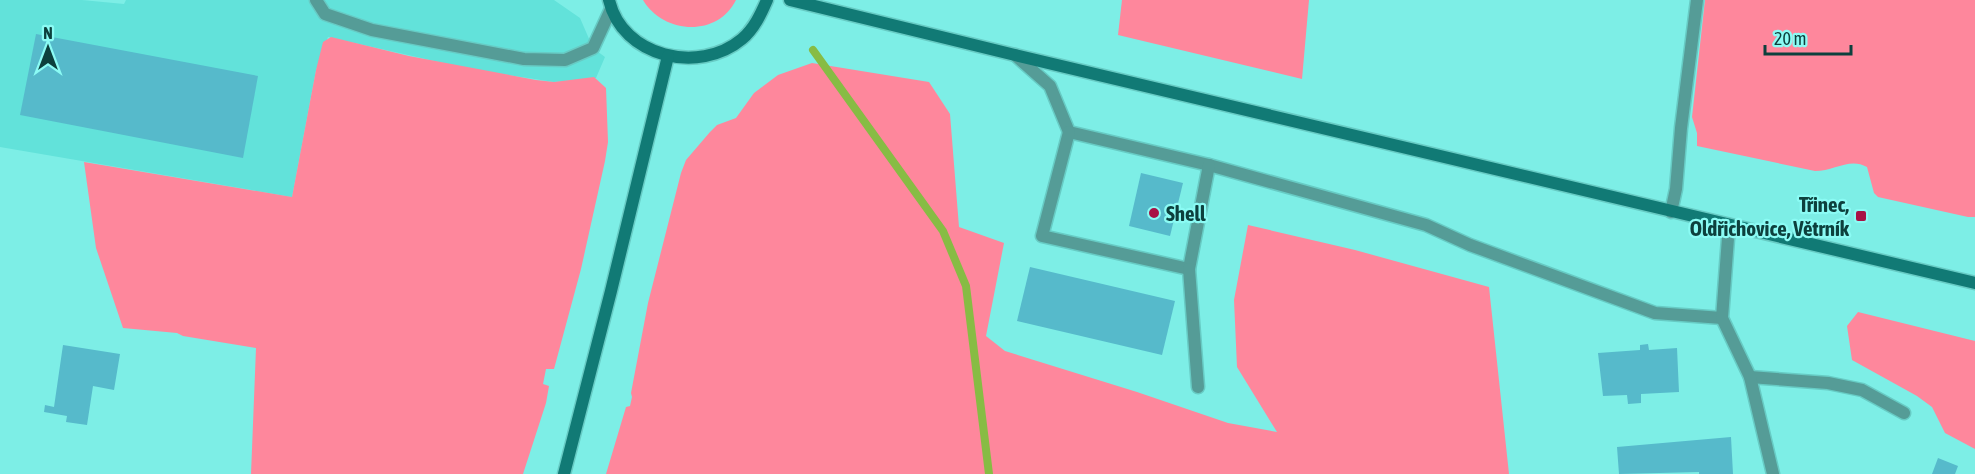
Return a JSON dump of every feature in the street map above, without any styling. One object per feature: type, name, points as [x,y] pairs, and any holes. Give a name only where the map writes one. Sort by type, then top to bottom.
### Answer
[{"type":"main road","points":[[610,4],[625,30],[644,47],[668,56],[694,59],[720,52],[742,39],[759,19],[767,0]]},
{"type":"main road","points":[[790,0],[1975,283]]},
{"type":"main road","points":[[564,474],[668,56]]},
{"type":"street","points":[[316,0],[325,14],[372,30],[524,59],[565,60],[594,48],[610,4]]},
{"type":"street","points":[[1671,212],[1676,189],[1697,0]]},
{"type":"street","points":[[1015,55],[1050,86],[1069,132],[1042,236],[1189,269]]},
{"type":"street","points":[[1069,132],[1209,165],[1426,225],[1470,245],[1655,313],[1722,318]]},
{"type":"street","points":[[1198,387],[1189,269],[1209,165]]},
{"type":"street","points":[[1729,225],[1722,318],[1750,376],[1773,474]]},
{"type":"street","points":[[1750,376],[1828,383],[1862,390],[1904,413]]},
{"type":"shaded area","points":[[0,0],[82,0],[124,4],[126,0],[554,0],[580,18],[593,48],[605,57],[596,78],[554,82],[470,69],[328,37],[316,70],[292,197],[0,147]]},
{"type":"shaded area","points":[[643,0],[736,0],[716,21],[703,26],[690,27],[663,20]]},
{"type":"shaded area","points":[[1122,0],[1309,0],[1302,79],[1118,35]]},
{"type":"shaded area","points":[[1705,0],[1975,0],[1975,217],[1878,197],[1874,193],[1867,167],[1861,164],[1854,163],[1815,171],[1697,146],[1697,133],[1692,117]]},
{"type":"shaded area","points":[[331,37],[409,56],[536,80],[554,82],[594,77],[606,88],[608,142],[605,161],[581,269],[554,369],[546,369],[543,384],[549,386],[546,403],[523,474],[251,474],[256,348],[183,336],[177,333],[123,328],[96,248],[84,162],[292,197],[316,70],[323,42]]},
{"type":"shaded area","points":[[812,63],[929,82],[950,114],[959,227],[1004,243],[986,336],[1005,351],[1228,423],[1277,432],[1237,367],[1234,300],[1248,225],[1355,250],[1489,287],[1509,474],[606,474],[626,407],[630,406],[648,303],[686,160],[717,125],[736,118],[754,93],[778,75]]},
{"type":"shaded area","points":[[1858,312],[1975,341],[1975,449],[1945,433],[1932,407],[1917,396],[1852,360],[1847,326]]},
{"type":"building","points":[[36,34],[258,76],[243,158],[20,115]]},
{"type":"building","points":[[1141,173],[1183,183],[1170,236],[1129,226]]},
{"type":"building","points":[[1030,267],[1175,301],[1162,355],[1017,321]]},
{"type":"building","points":[[1648,344],[1649,350],[1677,348],[1679,392],[1641,394],[1641,403],[1628,404],[1627,395],[1603,396],[1598,353],[1640,350],[1640,345]]},
{"type":"building","points":[[63,345],[120,354],[114,390],[93,386],[87,425],[66,422],[67,416],[44,412],[45,405],[54,407]]},
{"type":"building","points":[[1731,437],[1733,474],[1699,474],[1699,472],[1619,474],[1617,447]]},
{"type":"building","points":[[1938,458],[1958,466],[1955,474],[1932,474]]},
{"type":"waterway","points":[[813,50],[943,231],[966,286],[989,474]]},
{"type":"place","name":"Shell","points":[[1154,213]]},
{"type":"place","name":"Třinec, Oldřichovice, Větrník","points":[[1861,216]]}]
